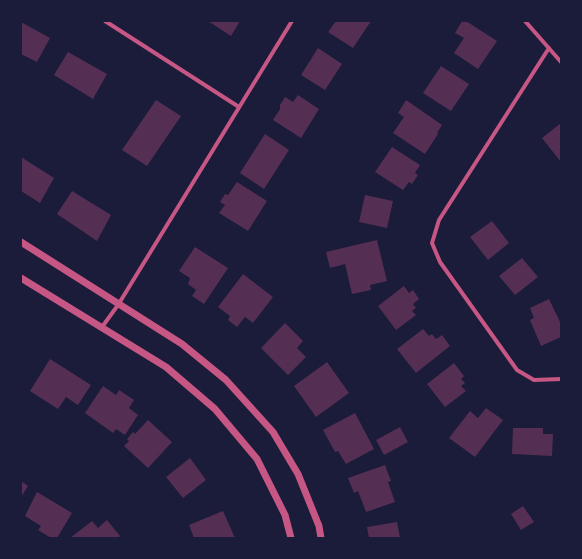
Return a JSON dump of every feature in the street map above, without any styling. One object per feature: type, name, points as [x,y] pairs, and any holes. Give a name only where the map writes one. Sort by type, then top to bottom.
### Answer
[{"type":"street","points":[[105,21],[239,107]]},
{"type":"street","points":[[102,327],[118,304],[292,21]]},
{"type":"street","points":[[525,21],[561,62]]},
{"type":"street","points":[[550,48],[439,220],[432,243],[440,262],[517,370],[534,380],[561,379]]},
{"type":"street","points":[[21,242],[182,344],[226,380],[273,432],[298,474],[319,526],[321,538]]},
{"type":"street","points":[[21,278],[166,367],[215,409],[257,459],[286,515],[291,538]]},
{"type":"building","points":[[208,21],[240,21],[231,36]]},
{"type":"building","points":[[336,21],[371,21],[353,48],[328,32]]},
{"type":"building","points":[[462,21],[466,21],[497,41],[478,69],[454,53],[464,38],[455,33]]},
{"type":"building","points":[[21,22],[50,38],[37,62],[21,54]]},
{"type":"building","points":[[318,48],[342,64],[325,90],[301,75]]},
{"type":"building","points":[[68,52],[107,74],[93,99],[54,75]]},
{"type":"building","points":[[441,66],[469,84],[451,111],[423,93]]},
{"type":"building","points":[[298,95],[319,109],[301,138],[273,120],[285,97],[293,102]]},
{"type":"building","points":[[156,100],[181,116],[147,166],[122,150]]},
{"type":"building","points":[[406,100],[442,125],[425,154],[393,133],[404,117],[398,113]]},
{"type":"building","points":[[561,123],[561,162],[542,138]]},
{"type":"building","points":[[265,134],[289,150],[264,189],[240,173]]},
{"type":"building","points":[[392,147],[420,165],[415,173],[418,175],[412,184],[409,182],[403,190],[375,172]]},
{"type":"building","points":[[21,157],[54,178],[40,203],[21,191]]},
{"type":"building","points":[[237,182],[267,201],[248,231],[219,213],[225,205],[220,202],[225,194],[228,195]]},
{"type":"building","points":[[72,191],[111,215],[97,241],[57,214]]},
{"type":"building","points":[[365,195],[393,201],[387,228],[359,222]]},
{"type":"building","points":[[492,221],[509,243],[488,260],[470,237]]},
{"type":"building","points":[[377,240],[387,281],[370,285],[371,290],[352,294],[345,264],[330,268],[326,252]]},
{"type":"building","points":[[195,247],[228,268],[204,304],[192,296],[196,290],[188,284],[190,278],[179,271]]},
{"type":"building","points":[[522,258],[538,277],[515,295],[499,276]]},
{"type":"building","points":[[243,274],[273,297],[253,323],[245,317],[237,327],[228,320],[230,316],[218,307]]},
{"type":"building","points":[[404,286],[409,293],[413,290],[419,299],[413,304],[416,308],[412,311],[416,315],[396,330],[378,306]]},
{"type":"building","points":[[549,299],[561,324],[561,337],[541,346],[530,320],[534,318],[530,308]]},
{"type":"building","points":[[285,323],[303,341],[297,348],[306,357],[288,375],[261,348]]},
{"type":"building","points":[[423,329],[429,336],[432,334],[436,339],[442,335],[450,346],[416,373],[397,349]]},
{"type":"building","points":[[50,359],[91,385],[78,405],[66,397],[58,409],[30,391]]},
{"type":"building","points":[[327,362],[349,393],[316,417],[294,386]]},
{"type":"building","points":[[454,363],[464,376],[461,379],[465,383],[461,386],[466,391],[445,407],[427,384]]},
{"type":"building","points":[[103,386],[116,395],[119,390],[134,400],[129,408],[138,415],[125,435],[116,429],[113,433],[85,413]]},
{"type":"building","points":[[486,408],[503,420],[475,457],[449,438],[470,411],[478,418]]},
{"type":"building","points":[[355,413],[374,449],[346,464],[338,451],[335,452],[323,430]]},
{"type":"building","points":[[148,420],[172,442],[148,468],[124,446],[129,441],[127,439],[133,432],[135,434]]},
{"type":"building","points":[[400,427],[408,442],[384,455],[376,440]]},
{"type":"building","points":[[513,428],[543,428],[543,434],[553,434],[552,456],[512,454]]},
{"type":"building","points":[[190,458],[206,480],[183,498],[166,477]]},
{"type":"building","points":[[385,465],[391,481],[388,482],[395,502],[366,512],[358,491],[354,493],[348,478]]},
{"type":"building","points":[[21,481],[28,486],[21,497]]},
{"type":"building","points":[[37,492],[72,513],[57,538],[51,538],[38,530],[41,526],[25,516]]},
{"type":"building","points":[[523,506],[534,522],[521,530],[511,514]]},
{"type":"building","points":[[223,511],[235,538],[194,538],[189,525]]},
{"type":"building","points":[[107,520],[120,536],[118,538],[70,538],[92,521],[98,528]]},
{"type":"building","points":[[397,522],[400,538],[369,538],[367,527]]}]
